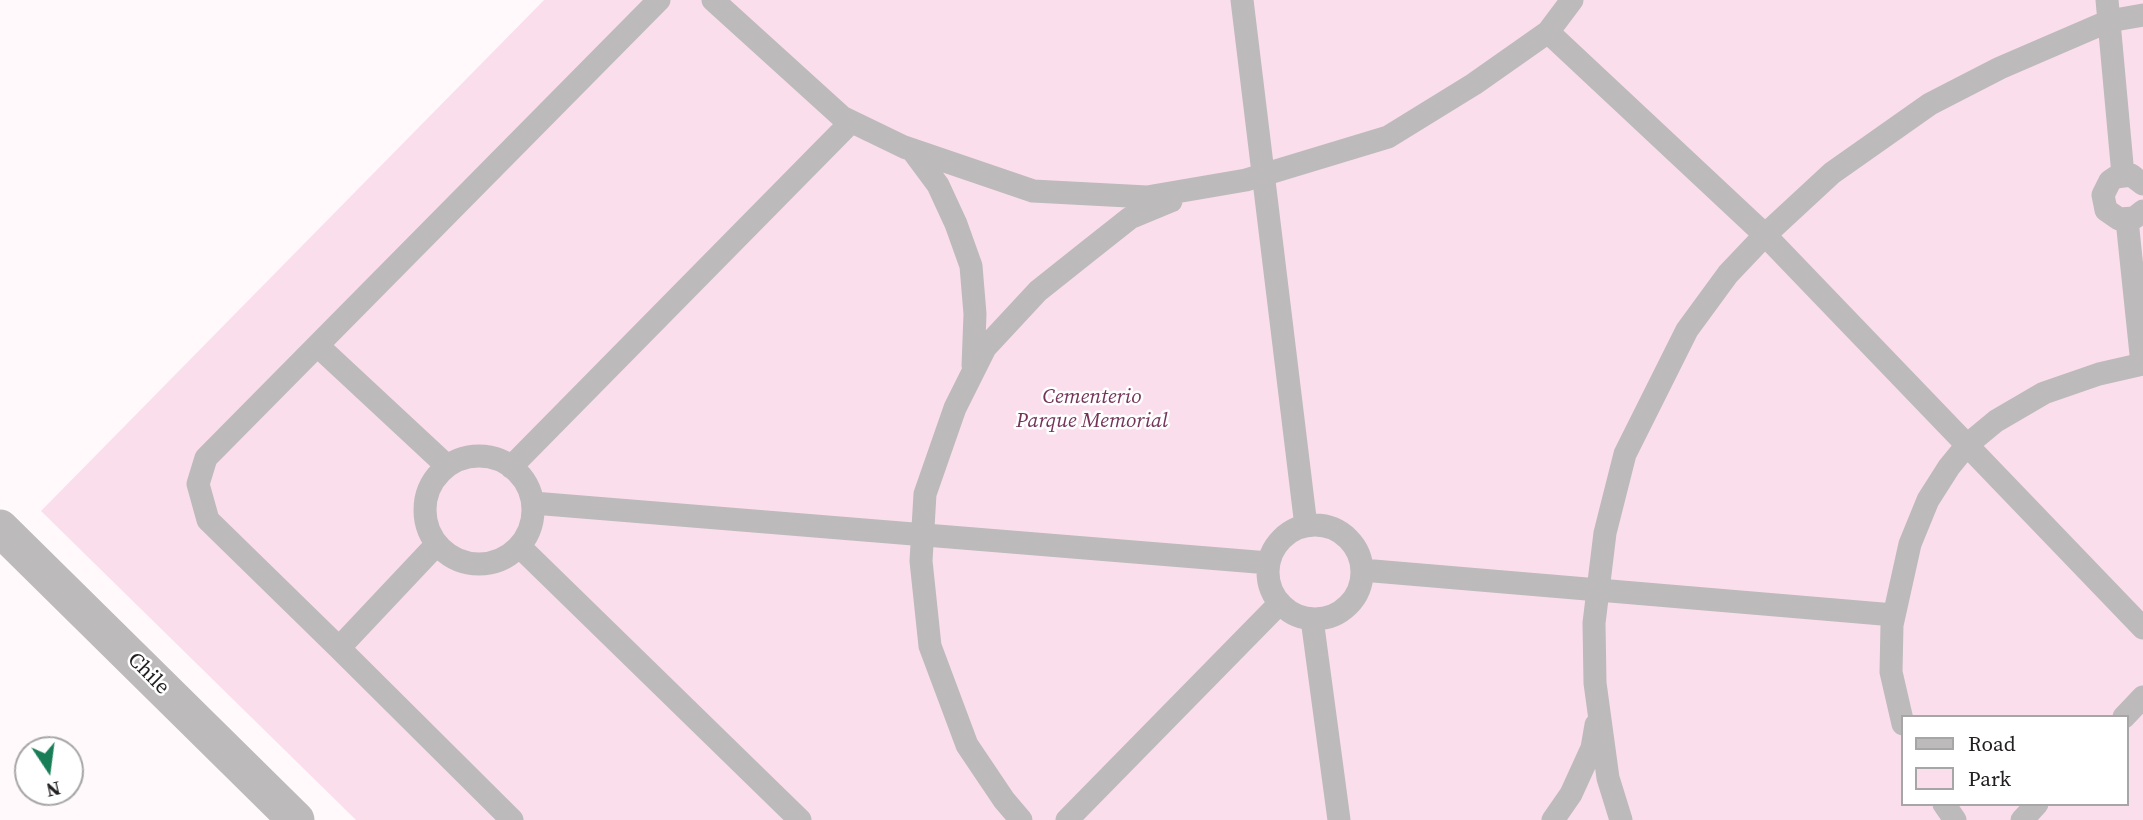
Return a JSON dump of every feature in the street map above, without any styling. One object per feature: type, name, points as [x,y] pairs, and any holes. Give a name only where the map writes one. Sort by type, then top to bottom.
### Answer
[{"type":"street","points":[[512,820],[208,520],[198,484],[206,458],[659,0]]},
{"type":"street","points":[[713,0],[842,117],[912,150],[1033,191],[1147,197],[1262,175],[1388,137],[1548,32],[1572,0]]},
{"type":"street","points":[[1242,0],[1307,526]]},
{"type":"street","points":[[1621,820],[1608,778],[1595,682],[1594,623],[1605,533],[1625,454],[1687,330],[1728,274],[1765,235],[1832,173],[1930,104],[2108,10],[2143,15]]},
{"type":"street","points":[[1902,720],[1891,671],[1894,615],[1910,544],[1928,500],[1967,445],[1996,421],[2044,393],[2099,373],[2143,364],[2135,215],[2112,216],[2103,203],[2102,195],[2110,181],[2133,179],[2108,10]]},
{"type":"street","points":[[1548,32],[1765,235],[2143,628]]},
{"type":"street","points":[[512,467],[851,122]]},
{"type":"street","points":[[912,150],[938,185],[971,266],[975,314],[972,373]]},
{"type":"street","points":[[1021,820],[1004,800],[967,745],[930,646],[922,561],[925,494],[955,408],[985,348],[1038,291],[1130,218],[1199,188]]},
{"type":"street","points":[[318,346],[447,466]]},
{"type":"street","points":[[486,456],[512,467],[522,477],[533,503],[533,518],[520,546],[493,562],[478,564],[455,558],[437,544],[425,517],[429,488],[436,476],[459,459],[486,456]]},
{"type":"street","points":[[533,503],[1269,562]]},
{"type":"street","points":[[1307,526],[1322,526],[1338,531],[1350,541],[1359,554],[1362,569],[1360,585],[1353,599],[1342,611],[1328,618],[1300,617],[1280,603],[1270,583],[1269,562],[1274,550],[1282,538],[1307,526]]},
{"type":"street","name":"Chile","points":[[0,528],[296,820]]},
{"type":"street","points":[[339,648],[437,544]]},
{"type":"street","points":[[520,546],[800,820]]},
{"type":"street","points":[[1362,569],[1598,592],[1894,615]]},
{"type":"street","points":[[1067,820],[1280,603]]},
{"type":"street","points":[[1312,619],[1339,820]]},
{"type":"street","points":[[2126,715],[2143,697]]},
{"type":"street","points":[[1553,820],[1570,794],[1592,748],[1598,709]]},
{"type":"street","points":[[2022,820],[2035,806]]},
{"type":"green space","name":"Cementerio Parque Memorial","points":[[544,0],[2143,0],[2143,820],[356,820],[41,511]]}]
